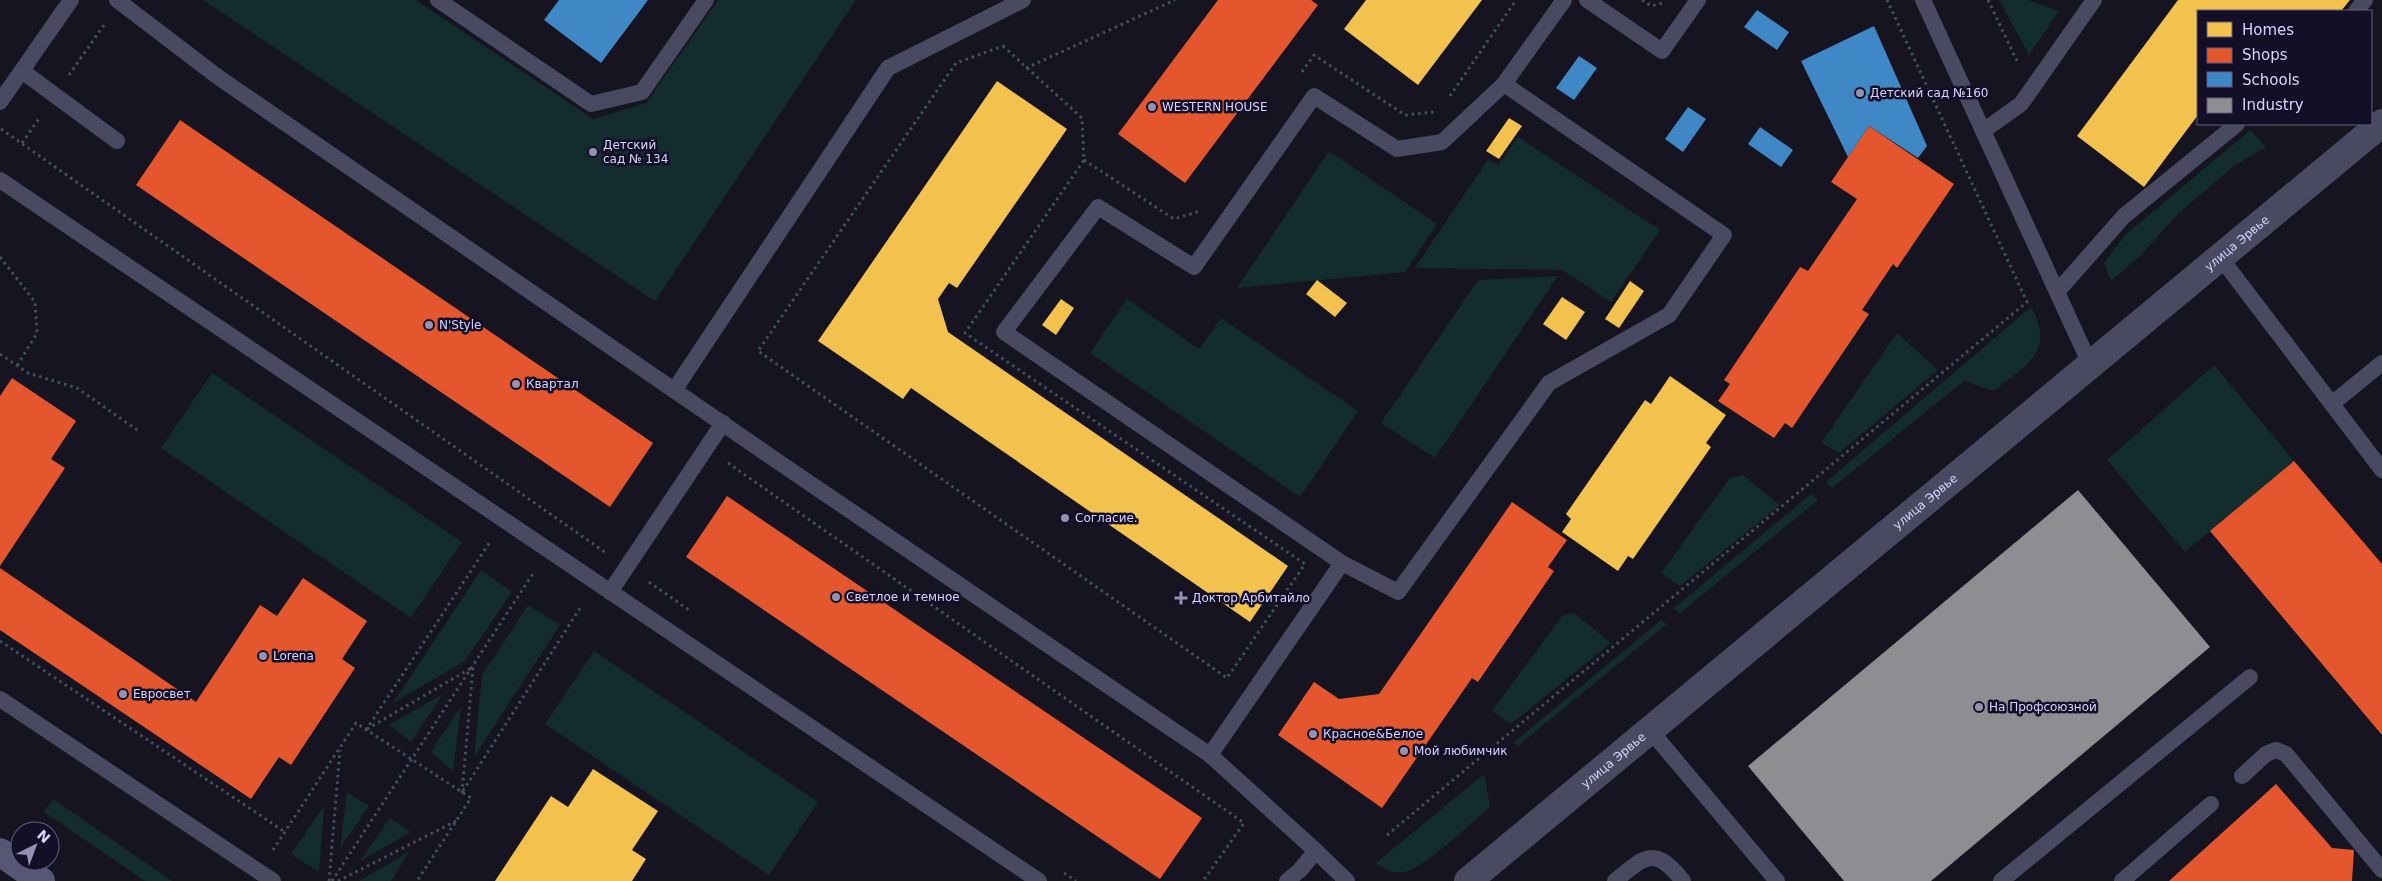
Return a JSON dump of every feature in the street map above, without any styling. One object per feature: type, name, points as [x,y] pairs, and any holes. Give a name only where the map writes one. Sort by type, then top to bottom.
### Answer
[{"type":"main road","points":[[0,852],[41,881]]},
{"type":"street","name":"улица Эрвье","points":[[1468,881],[2382,123]]},
{"type":"lane","points":[[0,102],[71,0]]},
{"type":"lane","points":[[117,0],[218,77],[1210,755],[1347,881]]},
{"type":"lane","points":[[438,0],[591,104],[642,92],[706,0]]},
{"type":"lane","points":[[675,390],[888,68],[1024,0]]},
{"type":"lane","points":[[1504,84],[1724,235],[1669,315],[1548,384],[1398,592],[1342,563],[1004,332],[1098,207],[1194,267],[1314,96],[1398,149],[1442,142],[1504,84],[1564,0]]},
{"type":"lane","points":[[1587,0],[1662,51],[1698,0]]},
{"type":"lane","points":[[1923,0],[2090,364]]},
{"type":"lane","points":[[1983,131],[2021,104],[2094,0]]},
{"type":"lane","points":[[2357,10],[2365,0]]},
{"type":"lane","points":[[22,71],[117,141]]},
{"type":"lane","points":[[2057,292],[2124,216],[2236,125]]},
{"type":"lane","points":[[0,180],[1039,881]]},
{"type":"lane","points":[[2220,257],[2333,403],[2382,470]]},
{"type":"lane","points":[[2333,403],[2382,363]]},
{"type":"lane","points":[[610,592],[723,423]]},
{"type":"lane","points":[[1210,755],[1342,563]]},
{"type":"lane","points":[[2001,881],[2250,677]]},
{"type":"lane","points":[[0,699],[274,881]]},
{"type":"lane","points":[[1650,730],[1777,881]]},
{"type":"lane","points":[[2242,776],[2266,754],[2276,750],[2286,754],[2382,870]]},
{"type":"lane","points":[[2122,881],[2211,804]]},
{"type":"lane","points":[[1287,881],[1300,870],[1316,851]]},
{"type":"lane","points":[[1616,881],[1635,864],[1646,858],[1660,858],[1672,866],[1683,881]]},
{"type":"path","points":[[1026,68],[1175,0]]},
{"type":"path","points":[[1642,0],[1651,6],[1668,2]]},
{"type":"path","points":[[1387,835],[2026,302],[1887,0]]},
{"type":"path","points":[[22,143],[104,25],[112,31]]},
{"type":"path","points":[[0,128],[697,616]]},
{"type":"path","points":[[0,257],[35,302],[37,333],[17,366]]},
{"type":"path","points":[[0,354],[28,373],[77,388],[140,432]]},
{"type":"path","points":[[707,447],[1244,823],[1203,881]]},
{"type":"path","points":[[366,730],[504,521]]},
{"type":"path","points":[[331,881],[413,760],[548,551]]},
{"type":"path","points":[[462,792],[596,583]]},
{"type":"path","points":[[0,640],[285,832]]},
{"type":"path","points":[[366,730],[473,667]]},
{"type":"path","points":[[462,792],[473,667]]},
{"type":"path","points":[[259,871],[356,723],[471,798],[417,881]]},
{"type":"path","points":[[331,881],[340,749]]},
{"type":"path","points":[[338,881],[456,821]]},
{"type":"path","points":[[1060,870],[1076,881]]},
{"type":"green space","name":"Детский сад № 134","points":[[203,0],[416,0],[593,119],[646,103],[718,0],[856,0],[655,301]]},
{"type":"green space","points":[[1999,0],[2028,0],[2059,11],[2029,55]]},
{"type":"green space","points":[[2250,130],[2266,147],[2234,166],[2179,213],[2141,255],[2111,281],[2104,263],[2124,236]]},
{"type":"green space","points":[[1518,137],[1660,230],[1611,302],[1562,270],[1415,268],[1488,159],[1498,165]]},
{"type":"green space","points":[[1329,151],[1437,224],[1405,272],[1237,288]]},
{"type":"green space","points":[[1558,276],[1435,458],[1381,423],[1478,280]]},
{"type":"green space","points":[[1127,299],[1199,349],[1221,318],[1358,411],[1300,497],[1090,353]]},
{"type":"green space","points":[[2031,307],[2038,322],[2039,346],[2034,356],[2017,373],[1994,391],[1964,381],[1832,488],[1826,482]]},
{"type":"green space","points":[[1897,333],[1938,370],[1839,453],[1821,443]]},
{"type":"green space","points":[[2214,365],[2294,461],[2185,552],[2107,460]]},
{"type":"green space","points":[[212,373],[462,542],[411,618],[161,448]]},
{"type":"green space","points":[[1743,475],[1780,505],[1680,586],[1661,573],[1730,478]]},
{"type":"green space","points":[[1811,494],[1818,500],[1680,613],[1673,609]]},
{"type":"green space","points":[[481,570],[512,592],[465,661],[393,703]]},
{"type":"green space","points":[[528,605],[560,625],[474,757],[482,675]]},
{"type":"green space","points":[[1574,613],[1611,643],[1511,724],[1492,711],[1562,616]]},
{"type":"green space","points":[[1661,620],[1667,624],[1518,746],[1514,742]]},
{"type":"green space","points":[[594,651],[818,802],[769,875],[545,724]]},
{"type":"green space","points":[[443,694],[411,742],[389,725]]},
{"type":"green space","points":[[461,706],[453,771],[431,752]]},
{"type":"green space","points":[[1484,774],[1490,807],[1449,843],[1425,862],[1405,872],[1393,872],[1376,863]]},
{"type":"green space","points":[[347,792],[369,806],[340,848]]},
{"type":"green space","points":[[53,799],[172,881],[145,881],[60,823],[60,821],[44,812]]},
{"type":"green space","points":[[324,806],[319,872],[291,854]]},
{"type":"green space","points":[[390,818],[411,832],[360,861]]},
{"type":"green space","points":[[409,852],[391,881],[359,881]]},
{"type":"building: Homes","points":[[1366,0],[1482,0],[1418,85],[1344,29]]},
{"type":"building: Homes","points":[[2178,0],[2350,0],[2342,10],[2197,10],[2197,116],[2144,187],[2077,136]]},
{"type":"building: Homes","points":[[997,81],[1067,129],[957,288],[949,283],[938,299],[948,332],[1288,566],[1250,622],[911,388],[903,399],[818,341]]},
{"type":"building: Homes","points":[[1509,118],[1522,126],[1499,159],[1486,151]]},
{"type":"building: Homes","points":[[1317,280],[1347,303],[1335,317],[1306,294]]},
{"type":"building: Homes","points":[[1630,281],[1644,291],[1619,328],[1605,319]]},
{"type":"building: Homes","points":[[1562,297],[1585,312],[1566,340],[1543,324]]},
{"type":"building: Homes","points":[[1061,299],[1074,308],[1056,335],[1042,325]]},
{"type":"building: Homes","points":[[1670,376],[1726,415],[1706,443],[1711,447],[1633,559],[1628,556],[1618,571],[1562,532],[1571,519],[1566,514],[1645,400],[1651,404]]},
{"type":"building: Homes","points":[[593,769],[658,811],[632,850],[646,859],[632,881],[495,881],[551,796],[568,807]]},
{"type":"building: Shops","points":[[1218,0],[1311,0],[1318,5],[1185,183],[1118,134]]},
{"type":"building: Shops","points":[[180,120],[653,443],[610,507],[136,185]]},
{"type":"building: Shops","points":[[1869,126],[1954,184],[1897,268],[1893,264],[1862,310],[1869,314],[1792,428],[1785,423],[1774,438],[1718,401],[1730,384],[1724,380],[1800,267],[1808,271],[1857,199],[1831,182]]},
{"type":"building: Shops","points":[[12,378],[76,421],[51,459],[65,468],[0,566],[0,396]]},
{"type":"building: Shops","points":[[2294,461],[2382,564],[2382,735],[2210,531]]},
{"type":"building: Shops","points":[[727,496],[1202,818],[1160,879],[686,557]]},
{"type":"building: Shops","points":[[1512,502],[1567,540],[1548,567],[1554,571],[1478,682],[1472,678],[1382,808],[1278,735],[1314,682],[1339,699],[1379,694]]},
{"type":"building: Shops","points":[[0,568],[196,702],[260,605],[277,616],[303,578],[367,621],[342,659],[355,668],[291,765],[279,757],[251,799],[0,630]]},
{"type":"building: Shops","points":[[2276,784],[2332,848],[2354,850],[2352,881],[2169,881]]},
{"type":"building: Schools","points":[[559,0],[648,0],[601,63],[544,20]]},
{"type":"building: Schools","points":[[1757,10],[1789,32],[1777,50],[1744,27]]},
{"type":"building: Schools","name":"Детский сад №160","points":[[1874,26],[1927,146],[1918,158],[1869,126],[1848,157],[1801,61]]},
{"type":"building: Schools","points":[[1579,56],[1597,68],[1574,100],[1556,88]]},
{"type":"building: Schools","points":[[1688,107],[1706,119],[1683,152],[1665,139]]},
{"type":"building: Schools","points":[[1760,127],[1793,150],[1781,167],[1748,144]]},
{"type":"building: Industry","name":"На Профсоюзной","points":[[2078,490],[2210,647],[1931,881],[1844,881],[1748,766]]},
{"type":"place","name":"Детский сад №160","points":[[1860,93]]},
{"type":"place","name":"WESTERN HOUSE","points":[[1152,107]]},
{"type":"place","name":"Детский сад № 134","points":[[593,152]]},
{"type":"place","name":"N'Style","points":[[429,325]]},
{"type":"place","name":"Квартал","points":[[516,384]]},
{"type":"place","name":"Согласие.","points":[[1065,518]]},
{"type":"place","name":"Светлое и темное","points":[[836,597]]},
{"type":"place","name":"Доктор Арбитайло","points":[[1181,598]]},
{"type":"place","name":"Lorena","points":[[263,656]]},
{"type":"place","name":"Евросвет","points":[[123,694]]},
{"type":"place","name":"На Профсоюзной","points":[[1979,707]]},
{"type":"place","name":"Красное&Белое","points":[[1313,734]]},
{"type":"place","name":"Мой любимчик","points":[[1404,751]]}]
